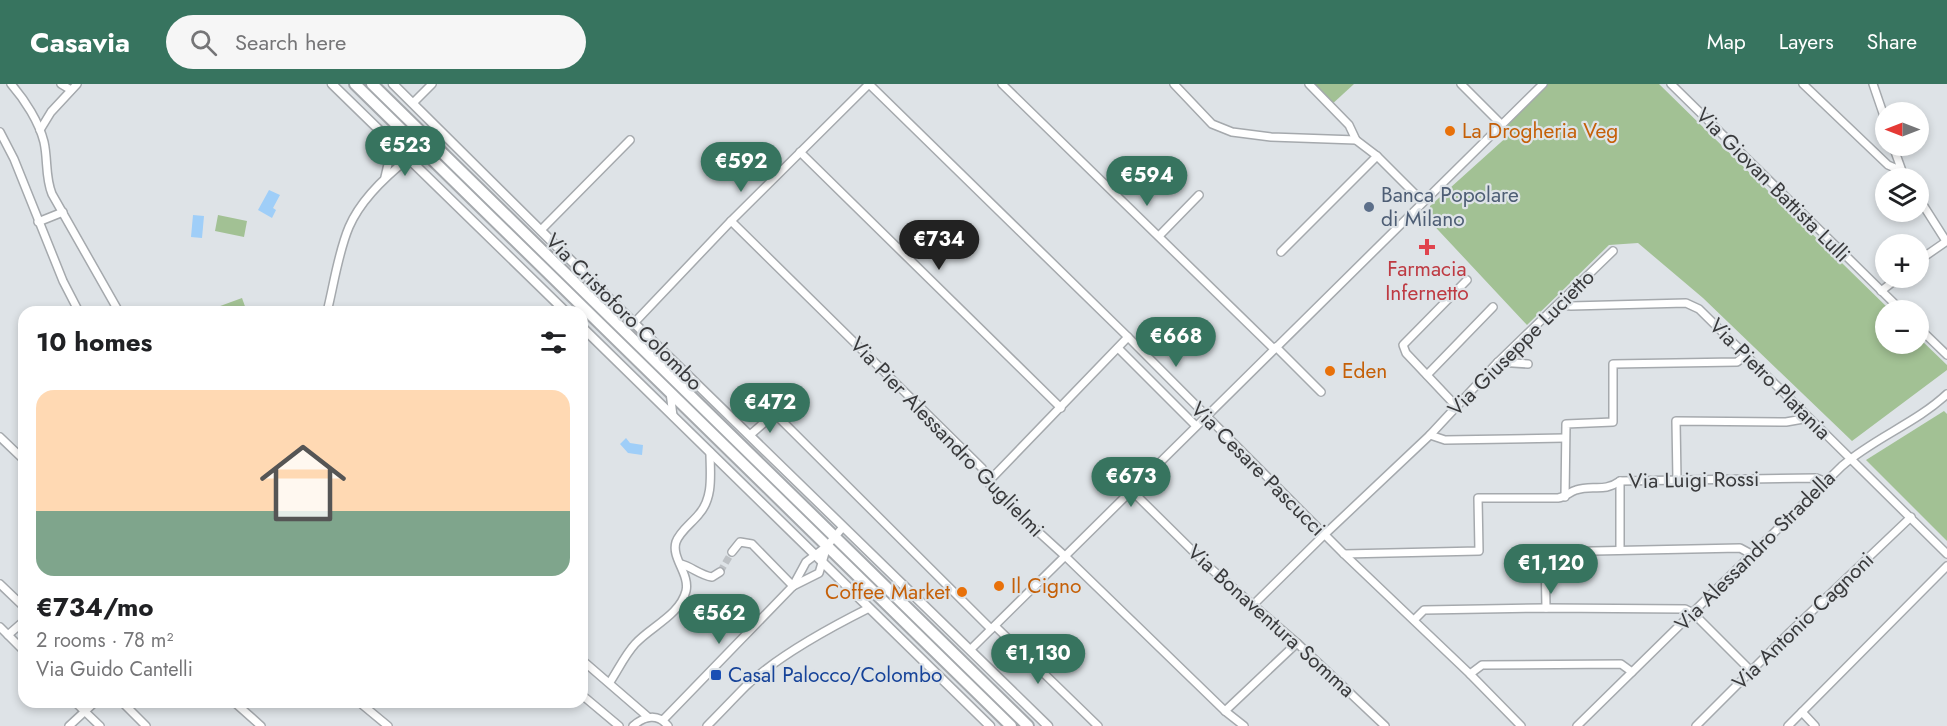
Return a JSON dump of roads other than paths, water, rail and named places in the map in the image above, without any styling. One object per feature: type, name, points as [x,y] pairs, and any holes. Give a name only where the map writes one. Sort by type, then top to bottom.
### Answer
[{"type":"main road","name":"Via Cristoforo Colombo","points":[[355,84],[582,306]]},
{"type":"main road","name":"Via Cristoforo Colombo","points":[[372,84],[1028,726]]},
{"type":"main road","name":"Via Cristoforo Colombo","points":[[588,312],[1011,726]]},
{"type":"street","points":[[11,84],[26,103],[40,130],[45,150],[47,183],[116,306]]},
{"type":"street","points":[[61,84],[71,90]]},
{"type":"street","points":[[40,130],[51,112],[77,84]]},
{"type":"street","name":"Via Cristoforo Colombo","points":[[332,84],[560,306]]},
{"type":"street","name":"Via Cristoforo Colombo","points":[[393,84],[633,322],[1048,726]]},
{"type":"street","points":[[413,103],[432,84]]},
{"type":"street","points":[[633,322],[730,221],[869,84]]},
{"type":"street","name":"Via Cesare Pascucci","points":[[869,84],[1128,337],[1324,535],[1470,674],[1521,726]]},
{"type":"street","points":[[1002,84],[1321,392]]},
{"type":"street","points":[[1174,84],[1212,124],[1232,132],[1271,137],[1356,140]]},
{"type":"street","points":[[1309,84],[1348,125],[1356,140],[1377,156],[1422,201]]},
{"type":"street","points":[[1461,84],[1501,124]]},
{"type":"street","points":[[971,650],[1422,201],[1543,84]]},
{"type":"street","name":"Via Giovan Battista Lulli","points":[[1671,84],[1890,300]]},
{"type":"street","points":[[1803,84],[1888,165],[1895,168]]},
{"type":"street","points":[[1873,84],[1879,102]]},
{"type":"street","points":[[0,132],[15,159],[38,222],[75,306]]},
{"type":"street","points":[[541,230],[630,140]]},
{"type":"street","points":[[616,141],[623,147]]},
{"type":"street","points":[[385,177],[393,143]]},
{"type":"street","points":[[800,152],[1061,408]]},
{"type":"street","points":[[1281,252],[1377,156]]},
{"type":"street","points":[[329,306],[349,227],[385,177],[410,158]]},
{"type":"street","points":[[1158,236],[1199,195]]},
{"type":"street","points":[[38,222],[63,212]]},
{"type":"street","points":[[1929,214],[1947,241],[1929,253]]},
{"type":"street","name":"Via Pier Alessandro Guglielmi","points":[[730,221],[982,468],[999,496],[1066,557],[1225,711],[1244,726]]},
{"type":"street","name":"Via Giuseppe Lucietto","points":[[1252,606],[1430,435],[1498,362],[1613,251]]},
{"type":"street","points":[[1456,407],[1406,353],[1403,345],[1467,280]]},
{"type":"street","points":[[1881,291],[1885,288]]},
{"type":"street","name":"Via Pietro Platania","points":[[1560,304],[1571,306],[1686,303],[1699,309],[1947,554]]},
{"type":"street","points":[[1426,375],[1493,307]]},
{"type":"street","name":"Via Cristoforo Colombo","points":[[588,333],[990,726]]},
{"type":"street","points":[[989,481],[1128,337]]},
{"type":"street","points":[[1929,338],[1947,355]]},
{"type":"street","name":"Via Cesare Pascucci","points":[[1118,348],[1196,426]]},
{"type":"street","points":[[1565,497],[1566,424],[1613,422],[1613,364],[1737,362],[1746,355]]},
{"type":"street","points":[[1498,362],[1528,364]]},
{"type":"street","name":"Via Cristoforo Colombo","points":[[670,392],[673,416]]},
{"type":"street","points":[[1944,396],[1947,405]]},
{"type":"street","name":"Via Alessandro Stradella","points":[[1577,726],[1851,459],[1928,410],[1944,396]]},
{"type":"street","points":[[763,402],[993,628],[1098,726]]},
{"type":"street","points":[[750,435],[774,414]]},
{"type":"street","points":[[1677,480],[1676,421],[1786,422],[1809,418]]},
{"type":"street","points":[[1430,435],[1445,440],[1565,438]]},
{"type":"street","points":[[0,437],[18,454]]},
{"type":"street","points":[[610,682],[636,643],[658,626],[683,597],[686,584],[675,551],[676,542],[708,499],[710,452]]},
{"type":"street","name":"Via Luigi Rossi","points":[[1344,554],[1479,551],[1478,498],[1565,497],[1577,489],[1610,488],[1620,481],[1816,478],[1826,482]]},
{"type":"street","points":[[1620,481],[1620,550]]},
{"type":"street","name":"Via Bonaventura Somma","points":[[1131,490],[1209,567],[1298,643],[1385,726]]},
{"type":"street","name":"Via Antonio Cagnoni","points":[[1696,726],[1750,670],[1911,517]]},
{"type":"street","points":[[633,726],[648,717],[655,717],[665,723],[793,586],[805,564],[827,546],[843,527]]},
{"type":"street","points":[[732,552],[740,542],[752,544],[793,586]]},
{"type":"street","points":[[793,586],[818,574],[824,563],[827,546]]},
{"type":"street","points":[[1546,608],[1545,552],[1740,549],[1753,555]]},
{"type":"street","points":[[681,564],[704,576],[712,577],[720,572]]},
{"type":"street","points":[[1788,726],[1947,566]]},
{"type":"street","points":[[0,584],[18,601]]},
{"type":"street","points":[[707,726],[748,684],[790,653],[837,624],[869,608]]},
{"type":"street","points":[[1414,620],[1424,610],[1685,609],[1694,613],[1750,670]]},
{"type":"street","points":[[8,635],[18,626]]},
{"type":"street","points":[[0,627],[18,645]]},
{"type":"street","points":[[1225,711],[1298,643]]},
{"type":"street","points":[[1470,674],[1482,665],[1621,664],[1632,672]]},
{"type":"street","points":[[588,665],[648,717]]},
{"type":"street","points":[[984,665],[988,687]]},
{"type":"street","points":[[588,700],[619,726]]},
{"type":"street","points":[[81,708],[100,726]]},
{"type":"street","points":[[69,726],[89,708]]},
{"type":"street","points":[[128,708],[146,726]]},
{"type":"street","points":[[241,708],[261,726]]},
{"type":"street","points":[[366,708],[388,726]]},
{"type":"street","points":[[1802,712],[1815,726]]},
{"type":"water","points":[[269,190],[280,195],[273,208],[276,210],[272,218],[258,210]]},
{"type":"water","points":[[193,215],[204,216],[202,238],[191,237]]},
{"type":"water","points":[[626,438],[630,443],[643,445],[642,455],[628,453],[620,444]]},
{"type":"tunnel","points":[[720,572],[732,552]]},
{"type":"place","name":"La Drogheria Veg","points":[[1450,131]]},
{"type":"place","name":"Banca Popolare di Milano","points":[[1369,207]]},
{"type":"place","name":"Farmacia Infernetto","points":[[1427,247]]},
{"type":"place","name":"Eden","points":[[1330,371]]},
{"type":"place","name":"Il Cigno","points":[[999,586]]},
{"type":"place","name":"Coffee Market","points":[[962,592]]},
{"type":"place","name":"Casal Palocco/Colombo","points":[[716,675]]}]
